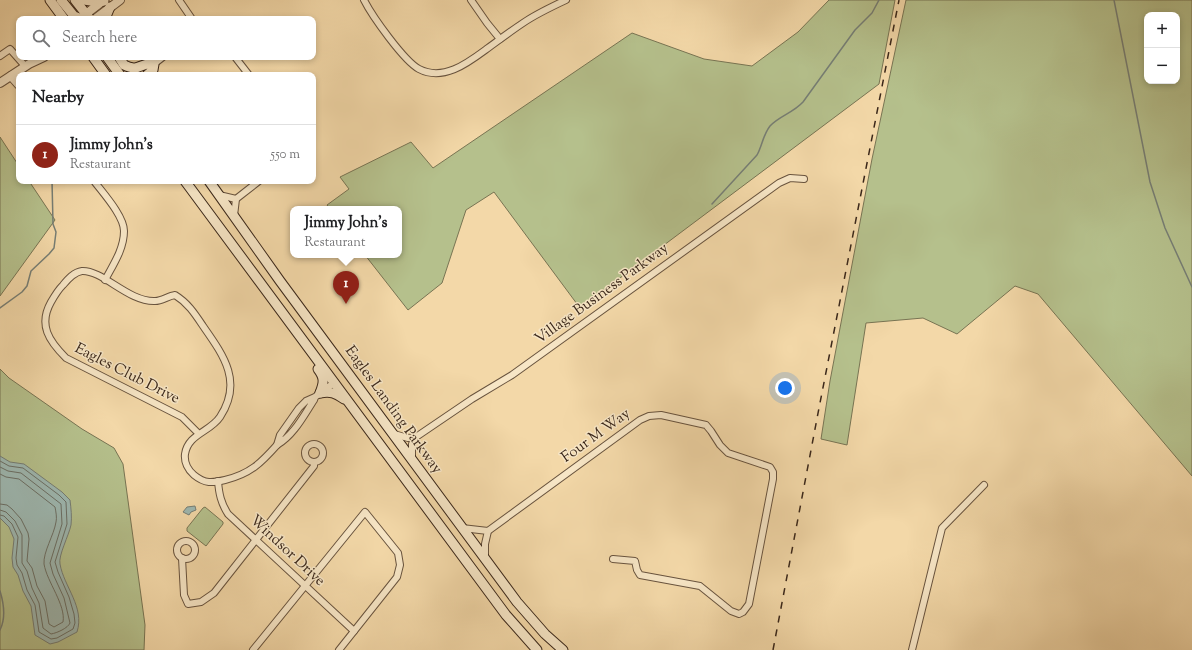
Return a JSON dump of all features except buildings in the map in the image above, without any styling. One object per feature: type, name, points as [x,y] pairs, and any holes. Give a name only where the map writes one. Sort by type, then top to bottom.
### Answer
[{"type":"main road","points":[[46,0],[55,16]]},
{"type":"main road","points":[[50,0],[62,16]]},
{"type":"main road","points":[[61,0],[74,16]]},
{"type":"main road","points":[[75,0],[82,16]]},
{"type":"main road","points":[[84,0],[106,3],[105,16]]},
{"type":"main road","points":[[95,60],[104,72]]},
{"type":"main road","points":[[109,60],[118,72]]},
{"type":"main road","points":[[120,60],[134,69],[147,63],[154,64],[153,70],[151,72]]},
{"type":"main road","points":[[120,60],[129,72]]},
{"type":"main road","name":"Eagles Landing Parkway","points":[[187,184],[513,624],[537,650]]},
{"type":"main road","name":"Eagles Landing Parkway","points":[[211,184],[517,602],[545,634],[563,650]]},
{"type":"main road","points":[[278,307],[292,333],[323,375],[324,381],[316,396]]},
{"type":"main road","points":[[316,396],[328,391],[335,392],[352,406]]},
{"type":"street","points":[[86,16],[106,3],[120,0]]},
{"type":"street","points":[[178,0],[190,16]]},
{"type":"street","points":[[364,0],[400,52],[418,69],[439,73],[450,71],[464,65],[524,22],[566,0]]},
{"type":"street","points":[[471,0],[500,39]]},
{"type":"street","points":[[97,16],[106,3]]},
{"type":"street","points":[[0,56],[10,49],[16,55]]},
{"type":"street","points":[[17,72],[38,60]]},
{"type":"street","points":[[154,64],[159,60]]},
{"type":"street","points":[[237,60],[247,72]]},
{"type":"street","points":[[0,83],[16,73]]},
{"type":"street","points":[[11,76],[16,82]]},
{"type":"street","name":"Village Business Parkway","points":[[416,437],[472,399],[512,375],[779,183],[790,178],[804,179]]},
{"type":"street","points":[[96,184],[119,214],[124,230],[120,251],[105,280],[126,293],[142,299],[155,301],[175,295],[185,301],[215,344],[228,367],[231,382],[230,396],[225,408],[219,419],[211,427],[199,434],[186,447],[186,464],[191,472],[206,482],[237,477],[252,470],[289,436],[316,396]]},
{"type":"street","points":[[234,217],[236,199],[255,184]]},
{"type":"street","points":[[218,195],[236,199]]},
{"type":"street","name":"Eagles Club Drive","points":[[105,280],[90,272],[82,271],[75,273],[56,291],[46,311],[46,325],[49,338],[66,358],[182,417],[199,434]]},
{"type":"street","points":[[278,445],[280,435],[292,416],[301,412],[316,396],[335,382]]},
{"type":"street","name":"Four M Way","points":[[488,532],[635,423],[649,416],[661,415],[706,425],[720,445],[728,453],[768,466],[773,472],[773,479],[749,604],[743,612],[739,614],[731,611],[700,586],[640,575],[635,561],[613,559]]},
{"type":"street","points":[[393,434],[400,437],[416,437]]},
{"type":"street","points":[[412,460],[412,444],[416,437]]},
{"type":"street","points":[[182,558],[184,595],[188,604],[201,602],[214,593],[314,466],[314,462]]},
{"type":"street","name":"Windsor Drive","points":[[218,481],[221,502],[228,514],[354,631]]},
{"type":"street","points":[[912,650],[942,528],[984,485]]},
{"type":"street","points":[[253,650],[365,512],[398,553],[400,565],[397,577],[339,650]]},
{"type":"street","points":[[462,528],[488,532],[484,544],[485,559]]},
{"type":"green space","points":[[829,0],[895,0],[879,84],[580,308],[494,192],[466,210],[442,283],[408,310],[367,258],[402,258],[402,206],[327,205],[349,189],[340,177],[411,142],[433,168],[632,33],[704,59],[752,66],[798,32]]},
{"type":"green space","points":[[906,0],[1192,0],[1192,476],[1038,294],[1015,286],[957,334],[923,318],[866,323],[847,445],[821,439],[830,381],[872,159]]},
{"type":"green space","points":[[0,137],[16,161],[16,184],[31,184],[55,220],[0,296]]},
{"type":"green space","points":[[0,369],[9,378],[82,429],[114,448],[123,464],[145,625],[144,650],[0,650]]},
{"type":"green space","points":[[205,507],[223,522],[206,546],[187,531],[187,528]]},
{"type":"water","points":[[0,456],[10,462],[24,464],[62,492],[70,500],[71,525],[61,556],[60,564],[76,606],[79,623],[77,632],[58,642],[50,644],[35,635],[31,606],[13,567],[12,558],[14,539],[9,527],[0,518]]},
{"type":"water","points":[[195,506],[196,510],[191,512],[189,515],[183,512],[187,507]]},
{"type":"waterway","points":[[712,204],[757,155],[770,126],[803,102],[855,30],[872,13],[879,0]]},
{"type":"waterway","points":[[1114,0],[1150,182],[1165,228],[1192,287]]},
{"type":"waterway","points":[[0,308],[22,292],[27,286],[31,271],[54,248],[56,232],[53,224],[52,184]]},
{"type":"waterway","points":[[0,591],[4,611],[0,630]]},
{"type":"railway","points":[[773,650],[899,0]]},
{"type":"place","name":"Jimmy John's","points":[[346,304]]}]
